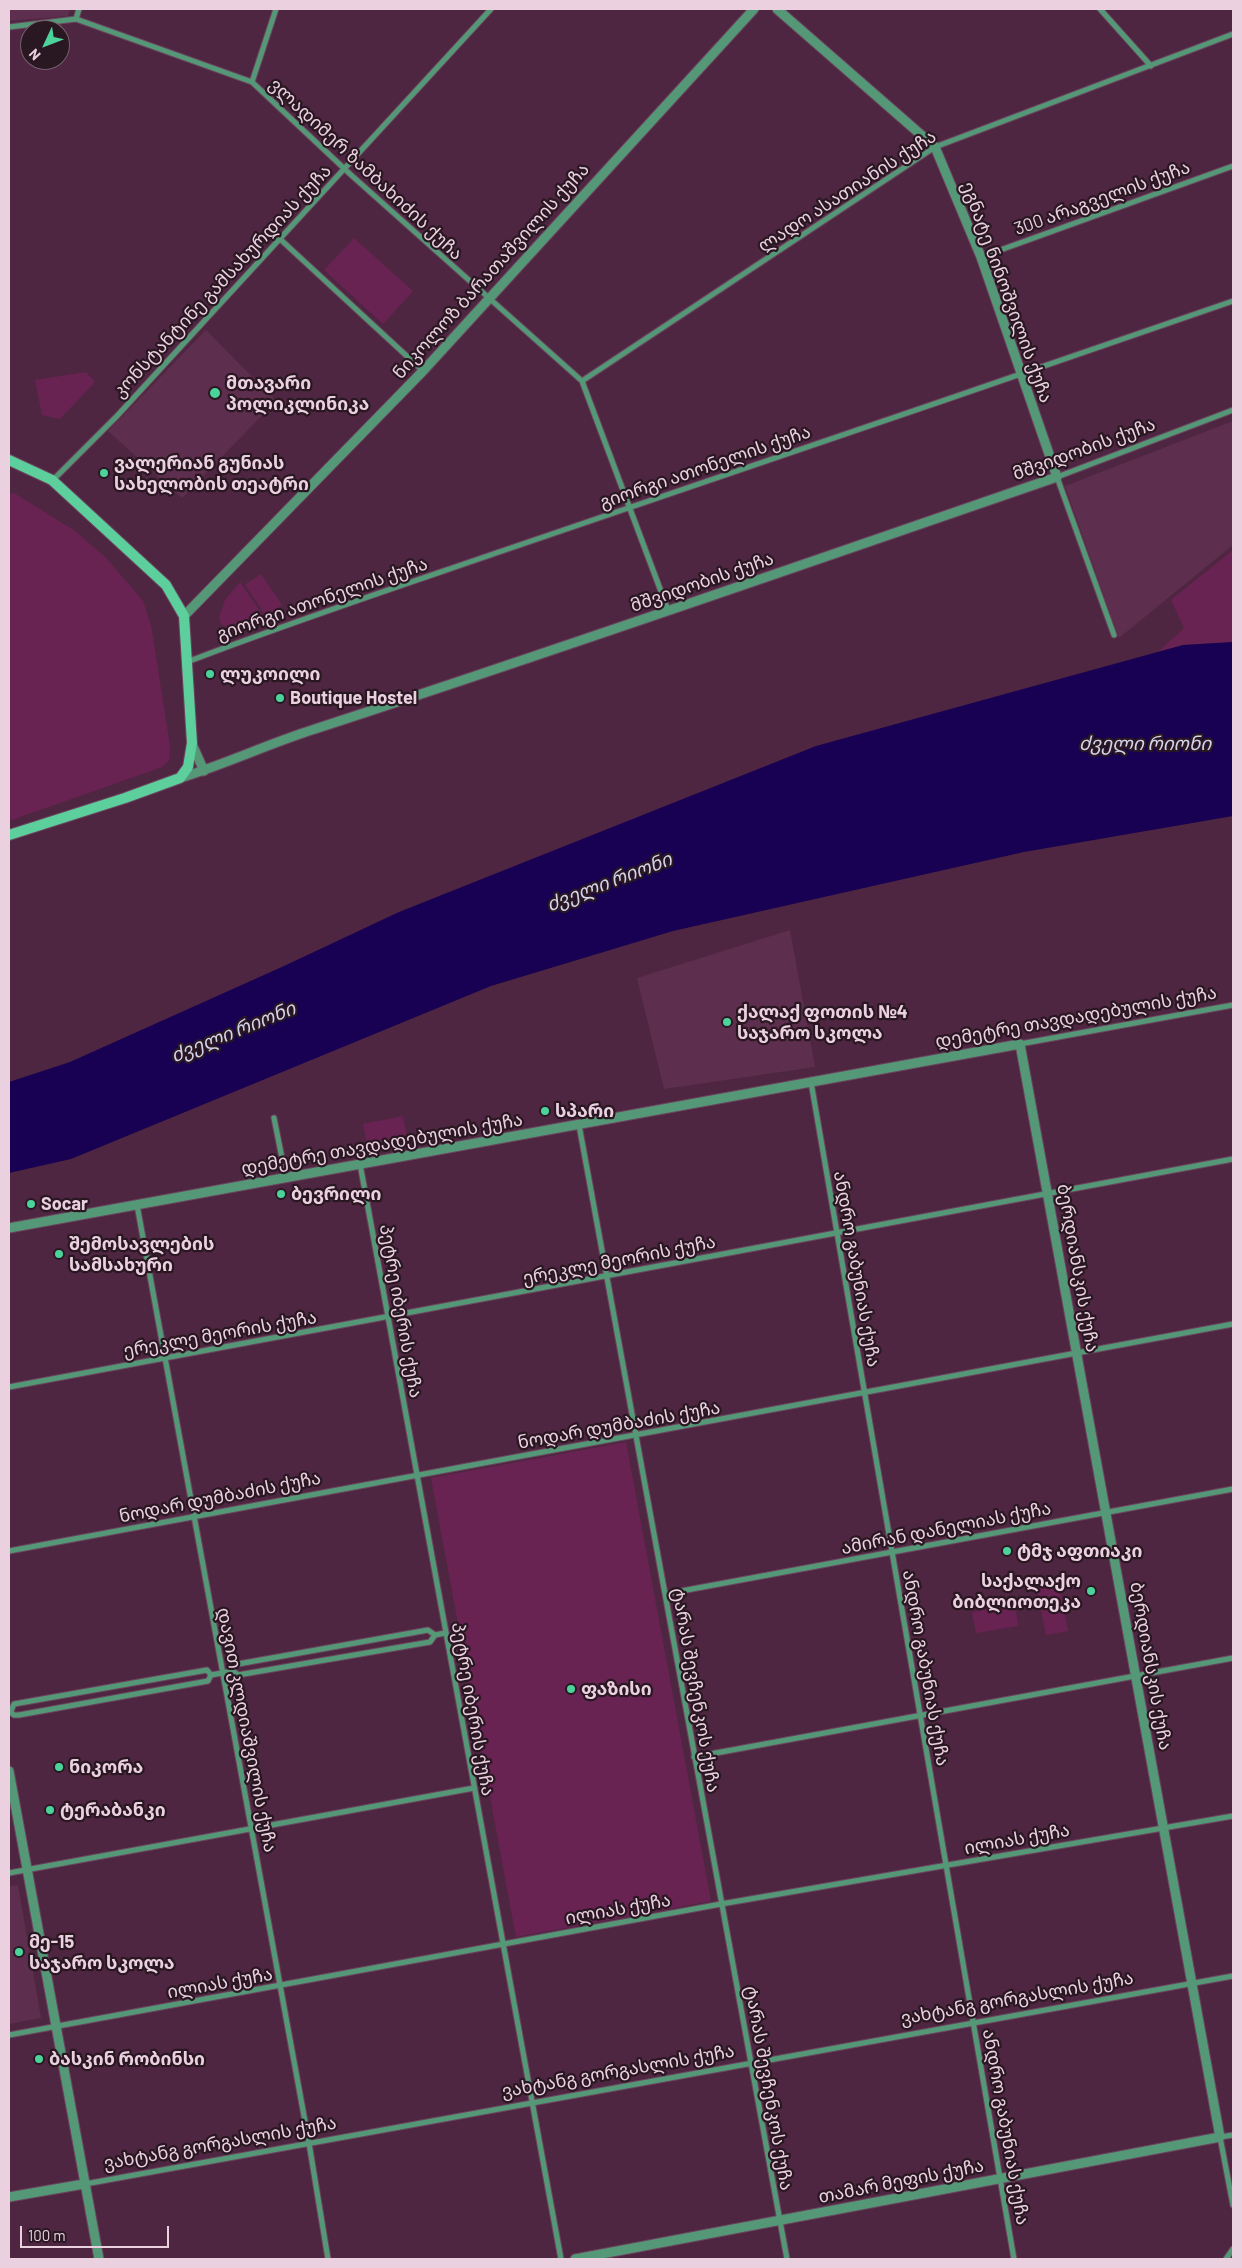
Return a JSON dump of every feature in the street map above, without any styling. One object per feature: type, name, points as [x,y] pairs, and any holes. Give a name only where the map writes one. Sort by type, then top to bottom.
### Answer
[{"type":"main road","points":[[9,460],[52,480],[166,585],[184,616],[192,744],[188,766],[180,778],[9,836]]},
{"type":"street","points":[[76,19],[79,9]]},
{"type":"street","points":[[252,82],[276,9]]},
{"type":"street","name":"კონსტანტინე გამსახურდიას ქუჩა","points":[[52,480],[117,416],[491,9]]},
{"type":"street","name":"ნიკოლოზ ბარათაშვილის ქუჩა","points":[[184,616],[423,371],[754,9]]},
{"type":"street","name":"ეგნატე ნინოშვილის ქუჩა","points":[[777,9],[935,147],[981,257],[1057,477]]},
{"type":"street","points":[[1100,9],[1151,66]]},
{"type":"street","name":"ვლადიმერ ზამბახიძის ქუჩა","points":[[9,27],[76,19],[252,82],[344,168],[582,381],[668,610]]},
{"type":"street","name":"ლადო ასათიანის ქუჩა","points":[[582,381],[935,147],[1233,34]]},
{"type":"street","name":"300 არაგველის ქუჩა","points":[[981,257],[1233,166]]},
{"type":"street","points":[[280,239],[423,371]]},
{"type":"street","name":"გიორგი ათონელის ქუჩა","points":[[187,662],[250,638],[630,507],[1021,376],[1233,301]]},
{"type":"street","name":"მშვიდობის ქუჩა","points":[[180,778],[204,771],[275,742],[512,665],[1057,477],[1233,410]]},
{"type":"street","points":[[1057,477],[1114,635]]},
{"type":"street","points":[[192,744],[204,771]]},
{"type":"street","name":"დემეტრე თავდადებულის ქუჩა","points":[[9,1228],[1233,1005]]},
{"type":"street","name":"ბერდიანსკის ქუჩა","points":[[1020,1044],[1233,2205]]},
{"type":"street","name":"ანდრო გაბუნიას ქუჩა","points":[[811,1082],[892,1552],[894,1573],[921,1715],[1014,2259]]},
{"type":"street","points":[[274,1118],[286,1178]]},
{"type":"street","name":"ტარას შევჩენკოს ქუჩა","points":[[579,1125],[786,2259]]},
{"type":"street","name":"ერეკლე მეორის ქუჩა","points":[[9,1387],[1233,1159]]},
{"type":"street","name":"პეტრე იბერის ქუჩა","points":[[360,1164],[561,2259]]},
{"type":"street","name":"დავით კლდიაშვილის ქუჩა","points":[[136,1205],[309,2143],[328,2259]]},
{"type":"street","name":"ნოდარ დუმბაძის ქუჩა","points":[[9,1551],[865,1394],[1233,1324]]},
{"type":"street","name":"ამირან დანელიას ქუჩა","points":[[665,1594],[1233,1489]]},
{"type":"street","points":[[233,1671],[235,1665],[248,1662],[428,1630],[435,1635],[445,1633]]},
{"type":"street","points":[[212,1675],[206,1670],[14,1704],[10,1711],[16,1716],[208,1681],[212,1675],[233,1671],[238,1675],[421,1643],[433,1640],[435,1635]]},
{"type":"street","points":[[694,1757],[1233,1658]]},
{"type":"street","points":[[9,1771],[84,2184],[100,2259]]},
{"type":"street","points":[[9,1873],[474,1788]]},
{"type":"street","name":"ილიას ქუჩა","points":[[9,2035],[722,1904],[1233,1816]]},
{"type":"street","name":"ვახტანგ გორგასლის ქუჩა","points":[[9,2197],[1233,1976]]},
{"type":"street","name":"თამარ მეფის ქუჩა","points":[[575,2259],[780,2222],[1001,2178],[1233,2135]]},
{"type":"street","points":[[1226,2259],[1233,2249]]},
{"type":"shaded area","points":[[9,9],[70,9],[68,16],[9,21]]},
{"type":"shaded area","points":[[354,238],[413,291],[383,324],[324,270]]},
{"type":"shaded area","points":[[206,330],[276,401],[182,498],[108,431]]},
{"type":"shaded area","points":[[86,372],[95,382],[60,419],[42,415],[35,380]]},
{"type":"shaded area","points":[[1233,421],[1233,545],[1119,638],[1065,486]]},
{"type":"shaded area","points":[[14,493],[75,531],[106,558],[143,601],[151,625],[170,746],[169,760],[162,767],[9,821],[9,494]]},
{"type":"shaded area","points":[[1233,550],[1233,642],[1183,645],[1158,652],[1184,628],[1171,600]]},
{"type":"shaded area","points":[[261,574],[282,605],[266,616],[245,585]]},
{"type":"shaded area","points":[[240,582],[266,620],[249,627],[232,629],[221,624],[219,618],[225,600]]},
{"type":"shaded area","name":"ქალაქ ფოთის №4 საჯარო სკოლა","points":[[790,930],[815,1067],[664,1089],[637,978]]},
{"type":"shaded area","points":[[403,1116],[407,1137],[367,1145],[363,1124]]},
{"type":"shaded area","name":"ფაზისი","points":[[626,1442],[711,1901],[516,1937],[431,1478]]},
{"type":"shaded area","points":[[1058,1581],[1068,1631],[1046,1635],[1036,1585]]},
{"type":"shaded area","points":[[1015,1604],[1018,1626],[976,1633],[972,1612]]},
{"type":"shaded area","name":"მე-15 საჯარო სკოლა","points":[[18,1885],[41,2018],[9,2024],[9,1886]]},
{"type":"water","name":"ძველი რიონი","points":[[1233,642],[1233,816],[1024,852],[673,931],[491,986],[71,1159],[9,1173],[9,1082],[70,1062],[399,912],[816,746],[1183,645]]},
{"type":"place","name":"მთავარი პოლიკლინიკა","points":[[215,393]]},
{"type":"place","name":"ვალერიან გუნიას სახელობის თეატრი","points":[[104,473]]},
{"type":"place","name":"ლუკოილი","points":[[210,674]]},
{"type":"place","name":"Boutique Hostel","points":[[280,698]]},
{"type":"place","name":"ქალაქ ფოთის №4 საჯარო სკოლა","points":[[727,1022]]},
{"type":"place","name":"სპარი","points":[[545,1111]]},
{"type":"place","name":"ბევრილი","points":[[281,1194]]},
{"type":"place","name":"Socar","points":[[31,1204]]},
{"type":"place","name":"შემოსავლების სამსახური","points":[[59,1254]]},
{"type":"place","name":"ტმჯ აფთიაკი","points":[[1007,1551]]},
{"type":"place","name":"საქალაქო ბიბლიოთეკა","points":[[1091,1591]]},
{"type":"place","name":"ფაზისი","points":[[571,1689]]},
{"type":"place","name":"ნიკორა","points":[[59,1767]]},
{"type":"place","name":"ტერაბანკი","points":[[50,1810]]},
{"type":"place","name":"მე-15 საჯარო სკოლა","points":[[19,1952]]},
{"type":"place","name":"ბასკინ რობინსი","points":[[39,2059]]}]
